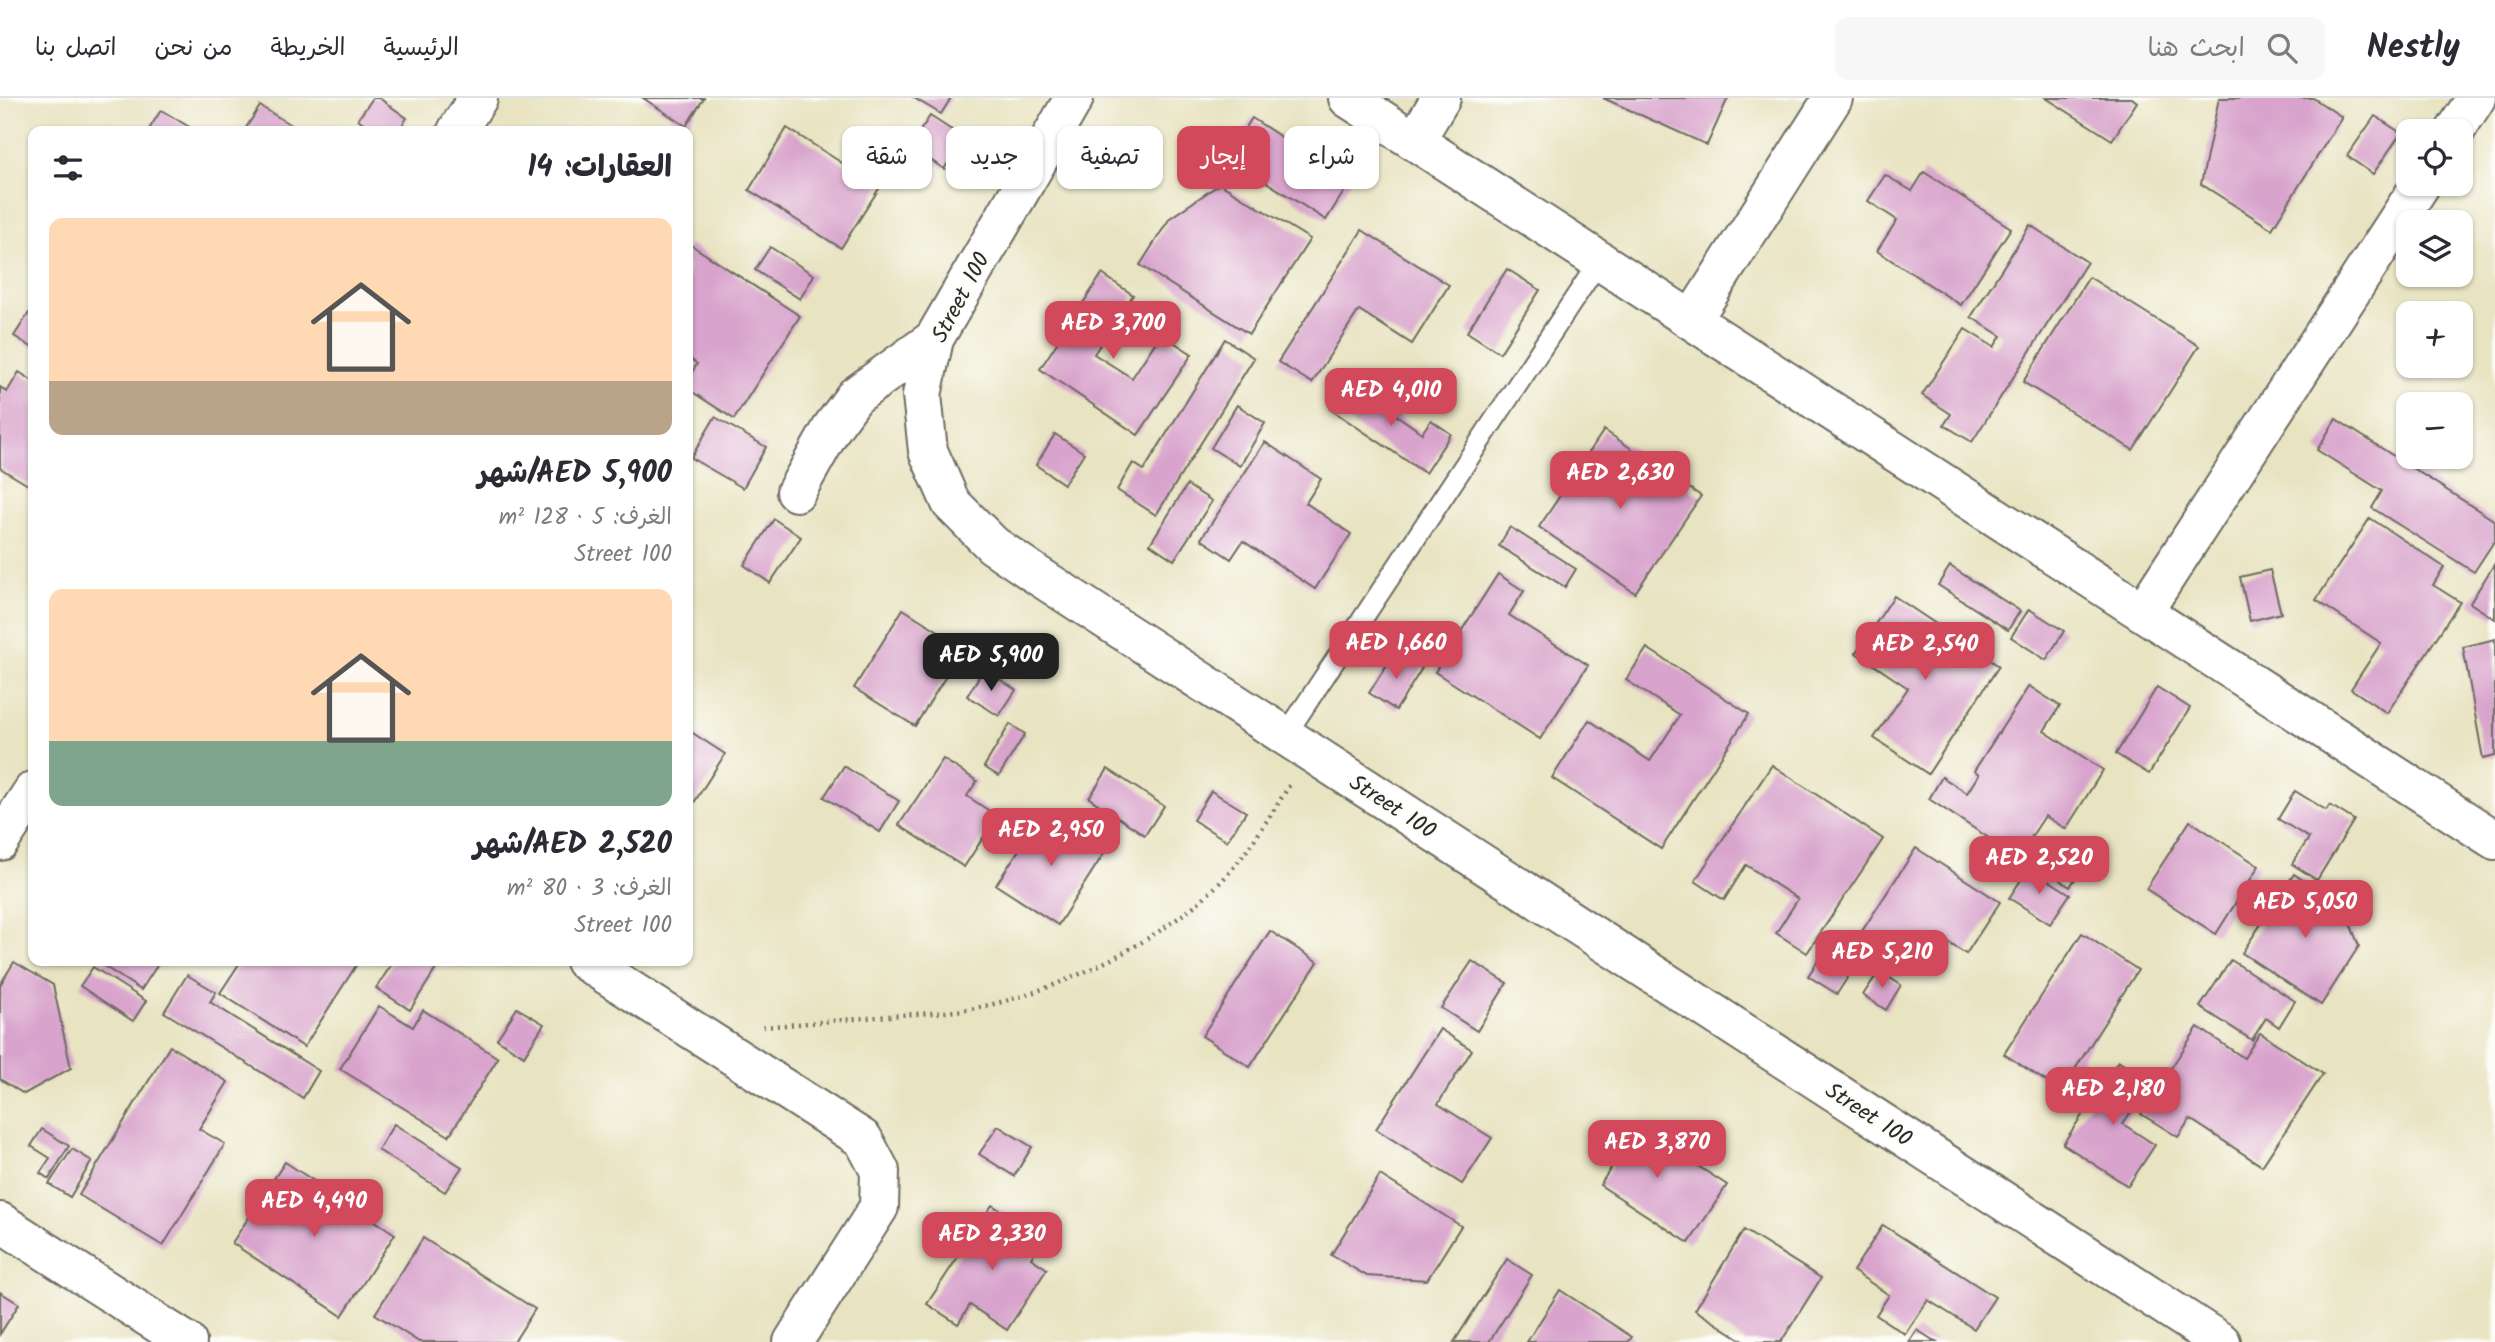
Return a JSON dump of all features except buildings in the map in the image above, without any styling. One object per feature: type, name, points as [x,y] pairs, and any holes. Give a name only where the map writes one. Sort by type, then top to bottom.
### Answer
[{"type":"street","points":[[460,126],[478,98]]},
{"type":"street","name":"Street 100","points":[[1074,98],[934,339],[922,395],[928,451],[951,503],[993,545],[2221,1342]]},
{"type":"street","points":[[1348,98],[2495,841]]},
{"type":"street","points":[[1415,141],[1441,98]]},
{"type":"street","points":[[1692,320],[1833,98]]},
{"type":"street","points":[[2463,119],[2476,98]]},
{"type":"street","points":[[2143,612],[2413,196]]},
{"type":"street","points":[[796,492],[833,426],[855,396],[934,339]]},
{"type":"street","points":[[0,841],[28,799]]},
{"type":"street","points":[[593,966],[863,1139],[880,1171],[879,1207],[793,1342]]},
{"type":"street","points":[[0,1222],[187,1342]]},
{"type":"lane","points":[[1297,744],[1600,260]]},
{"type":"path","points":[[697,1033],[970,1009],[1021,996],[1070,979],[1118,956],[1163,929],[1226,876],[1250,845],[1297,744]]}]
